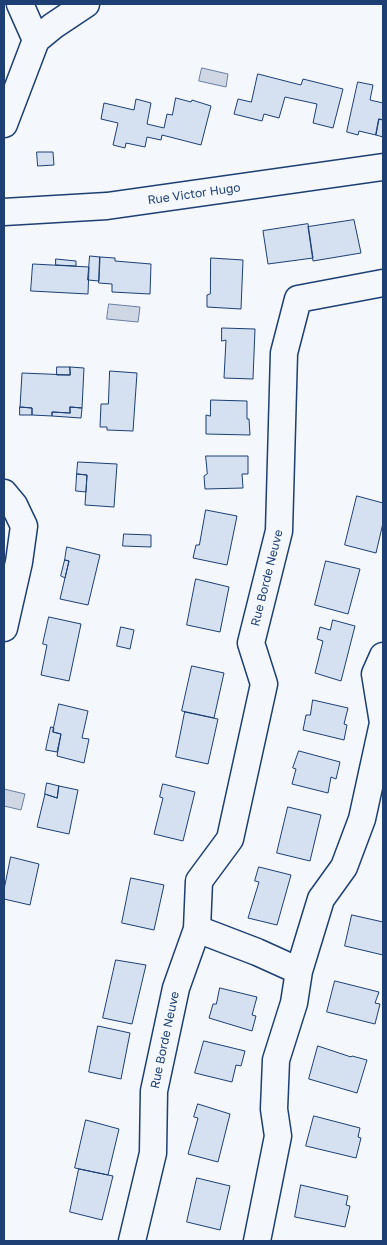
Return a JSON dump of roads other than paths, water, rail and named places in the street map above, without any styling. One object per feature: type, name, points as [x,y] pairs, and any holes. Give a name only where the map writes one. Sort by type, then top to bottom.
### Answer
[{"type":"street","points":[[20,4],[36,40]]},
{"type":"street","points":[[4,124],[36,40],[86,4]]},
{"type":"street","name":"Rue Victor Hugo","points":[[4,212],[107,206],[383,167]]},
{"type":"street","name":"Rue Borde Neuve","points":[[132,1241],[153,1153],[154,1091],[176,988],[197,929],[199,881],[230,838],[264,684],[250,643],[280,531],[284,353],[298,299],[383,283]]},
{"type":"street","points":[[4,493],[14,505],[24,526],[19,562],[4,628]]},
{"type":"street","points":[[257,1241],[278,1136],[274,1109],[276,1060],[294,1003],[299,970],[321,899],[344,867],[362,820],[383,723],[375,674],[383,656]]},
{"type":"street","points":[[197,929],[299,970]]}]
